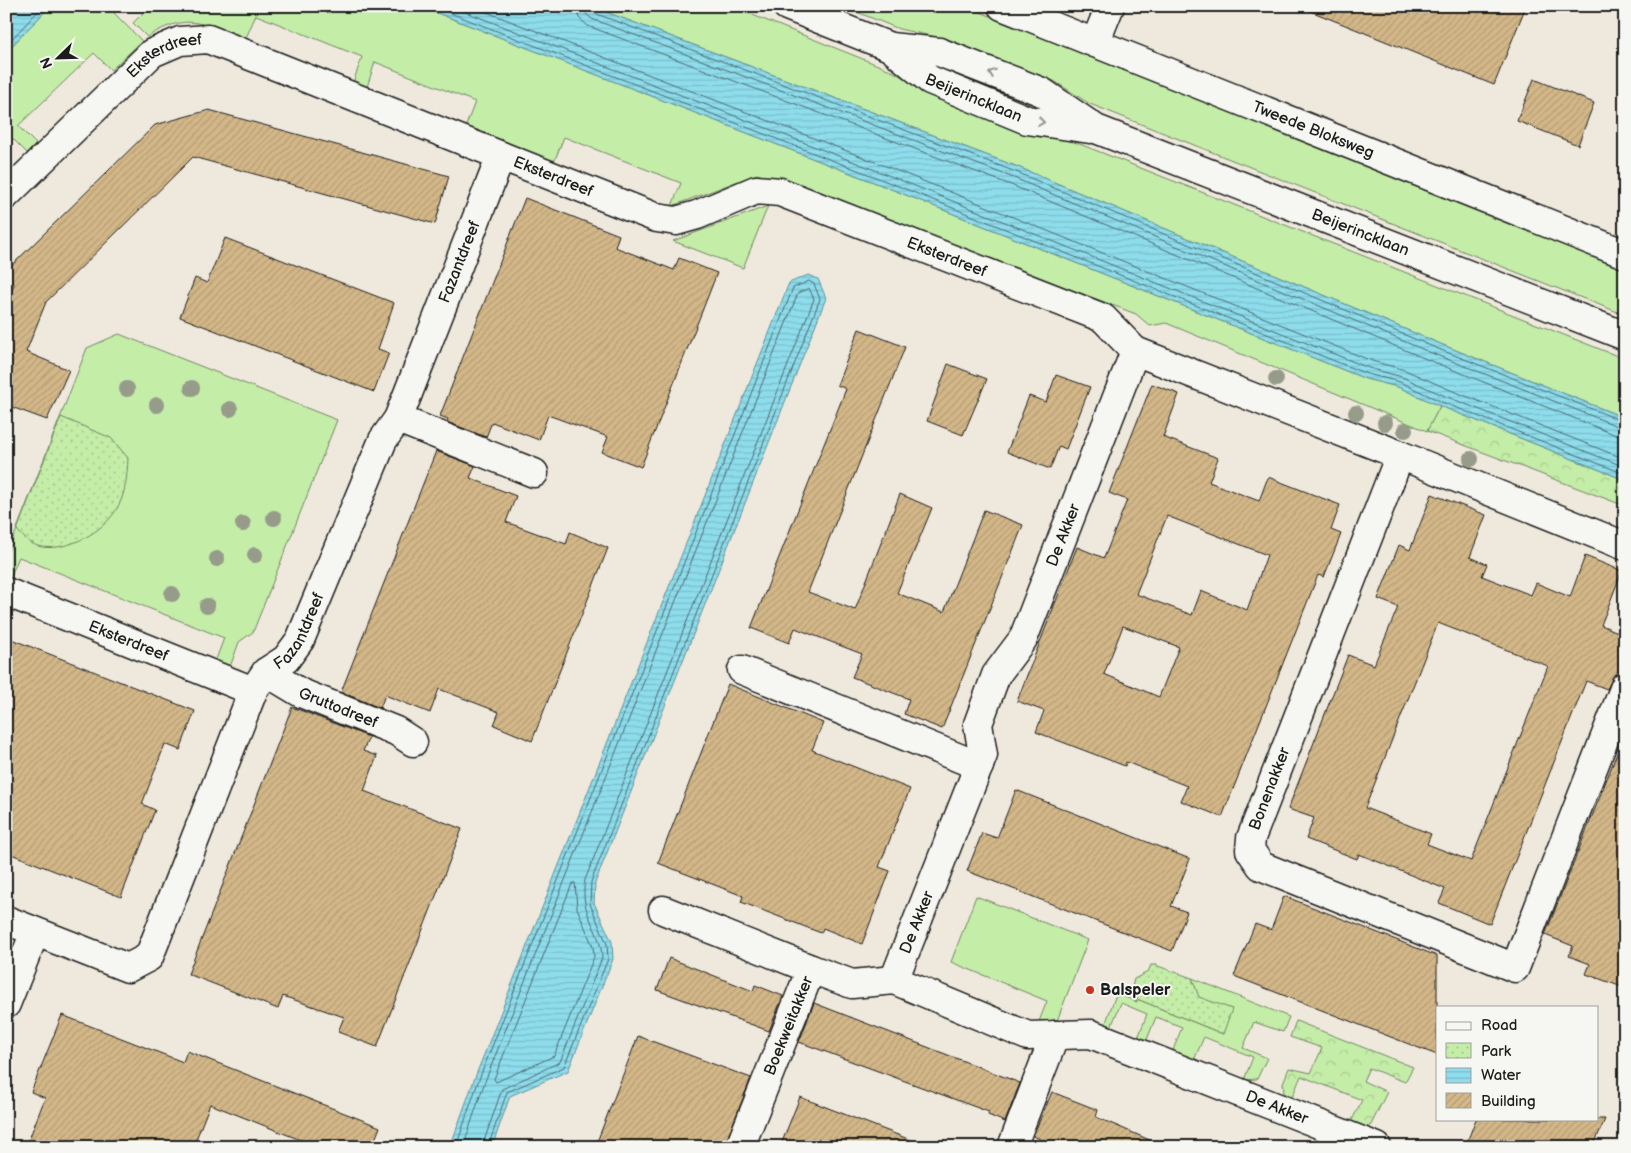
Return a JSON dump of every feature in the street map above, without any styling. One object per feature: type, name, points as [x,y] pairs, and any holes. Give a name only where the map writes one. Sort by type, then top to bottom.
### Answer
[{"type":"street","name":"Beijerincklaan","points":[[787,6],[890,47],[930,80],[1027,120],[1096,129],[1625,336]]},
{"type":"street","name":"Tweede Bloksweg","points":[[1002,6],[1625,254]]},
{"type":"street","points":[[1095,44],[1110,6]]},
{"type":"street","name":"Eksterdreef","points":[[6,195],[152,53],[180,40],[208,39],[657,218],[676,221],[697,216],[756,190],[780,192],[1103,318],[1135,351]]},
{"type":"street","name":"Fazantdreef","points":[[259,682],[286,659],[300,640],[383,440],[398,419],[501,156]]},
{"type":"street","points":[[1135,351],[1625,546]]},
{"type":"street","name":"De Akker","points":[[894,980],[983,755],[978,724],[996,675],[1023,639],[1135,351]]},
{"type":"street","points":[[398,419],[534,473]]},
{"type":"street","name":"Bonenakker","points":[[1400,455],[1251,838],[1250,850],[1261,866],[1515,968],[1625,686]]},
{"type":"street","name":"Eksterdreef","points":[[6,592],[259,682]]},
{"type":"street","points":[[742,670],[979,766]]},
{"type":"street","points":[[6,920],[128,968],[149,957],[259,682]]},
{"type":"street","name":"Gruttodreef","points":[[259,682],[301,693],[396,730],[413,742]]},
{"type":"street","name":"Boekweitakker","points":[[663,910],[812,969],[740,1147]]},
{"type":"street","points":[[6,1004],[35,932]]},
{"type":"street","name":"De Akker","points":[[812,969],[852,984],[894,980],[1028,1036],[1091,1034],[1377,1147]]},
{"type":"street","points":[[1012,1147],[1055,1035]]},
{"type":"green space","points":[[50,6],[121,6],[114,13],[142,41],[111,70],[94,53],[18,126],[36,144],[27,153],[9,135],[6,138],[6,52]]},
{"type":"green space","points":[[147,6],[419,6],[871,181],[1366,379],[1398,387],[1440,406],[1427,431],[1166,323],[1150,326],[1136,314],[854,208],[757,174],[672,206],[681,183],[564,137],[554,162],[465,128],[475,102],[375,62],[367,87],[353,83],[362,57],[256,15],[245,40],[207,25],[185,22],[174,24],[147,37],[133,23],[148,8]]},
{"type":"green space","points":[[590,6],[730,6],[888,69],[933,94],[1033,133],[1072,141],[1625,359],[1625,418],[1438,343],[1018,167]]},
{"type":"green space","points":[[842,6],[965,6],[1625,267],[1625,315],[1090,104],[1054,81],[950,40],[899,29]]},
{"type":"green space","points":[[768,206],[743,268],[673,241]]},
{"type":"green space","points":[[119,334],[337,420],[253,632],[239,642],[230,667],[215,662],[224,638],[19,557],[9,580],[6,579],[6,557],[87,348]]},
{"type":"green space","points":[[1440,406],[1625,480],[1625,506],[1427,431]]},
{"type":"green space","points":[[61,417],[111,438],[128,458],[126,478],[119,504],[103,526],[73,543],[63,546],[42,547],[28,541],[17,530]]},
{"type":"green space","points":[[976,896],[1088,940],[1055,1026],[1038,1024],[1047,1001],[951,962]]},
{"type":"green space","points":[[1151,965],[1192,978],[1199,997],[1232,1009],[1223,1034],[1137,999],[1132,987],[1134,979],[1148,972]]},
{"type":"green space","points":[[1192,978],[1289,1017],[1283,1032],[1254,1022],[1243,1048],[1267,1058],[1257,1079],[1244,1080],[1253,1057],[1204,1037],[1194,1060],[1172,1053],[1182,1027],[1156,1017],[1146,1042],[1138,1038],[1147,1014],[1121,1003],[1111,1027],[1105,1025],[1115,997],[1120,995],[1137,1002],[1137,999],[1223,1034],[1198,997]]},
{"type":"green space","points":[[1296,1021],[1413,1067],[1405,1082],[1369,1068],[1363,1081],[1387,1092],[1371,1125],[1362,1128],[1351,1122],[1362,1100],[1301,1076],[1291,1100],[1284,1093],[1283,1083],[1289,1068],[1311,1073],[1322,1048],[1290,1037]]},
{"type":"water","points":[[6,6],[50,6],[6,52]]},
{"type":"water","points":[[419,6],[590,6],[1018,167],[1438,343],[1625,418],[1625,480],[1440,406],[1398,387],[1366,379],[871,181]]},
{"type":"water","points":[[808,275],[818,279],[826,298],[595,883],[594,903],[612,942],[613,959],[568,1071],[510,1096],[492,1147],[450,1147],[474,1080],[789,283]]},
{"type":"building","points":[[1298,6],[1526,6],[1494,85]]},
{"type":"building","points":[[1534,79],[1594,103],[1578,145],[1517,121]]},
{"type":"building","points":[[209,110],[449,176],[435,224],[193,157],[46,302],[26,352],[69,370],[47,420],[6,405],[6,305],[14,284],[6,276],[6,271],[155,125]]},
{"type":"building","points":[[525,198],[619,235],[615,247],[674,270],[679,258],[717,273],[641,467],[602,452],[608,437],[548,415],[539,440],[492,422],[486,437],[447,422],[448,419],[440,416]]},
{"type":"building","points":[[225,238],[394,303],[378,349],[389,353],[374,392],[180,317],[195,278],[207,283]]},
{"type":"building","points":[[859,329],[905,347],[808,592],[855,610],[900,494],[932,508],[897,593],[944,612],[984,510],[1023,525],[942,729],[904,714],[909,699],[852,677],[862,654],[795,628],[789,643],[751,628],[846,389],[837,385]]},
{"type":"building","points":[[948,364],[987,379],[963,435],[927,421]]},
{"type":"building","points":[[1056,375],[1090,387],[1066,449],[1059,446],[1050,469],[1007,452],[1029,396],[1046,402]]},
{"type":"building","points":[[1152,384],[1179,394],[1163,437],[1218,458],[1209,482],[1259,501],[1268,477],[1340,505],[1331,530],[1341,534],[1324,577],[1318,575],[1222,817],[1181,801],[1187,786],[1126,762],[1125,766],[1036,732],[1044,711],[1017,701],[1077,547],[1104,558],[1127,500],[1109,493]],"holes":[[[1167,516],[1267,555],[1247,610],[1201,591],[1192,615],[1136,594]],[[1123,626],[1179,647],[1159,697],[1104,674]]]},
{"type":"building","points":[[436,451],[475,466],[470,478],[516,496],[506,522],[566,544],[570,532],[608,548],[532,741],[494,725],[499,712],[439,689],[430,713],[385,695],[380,708],[341,692]]},
{"type":"building","points":[[1432,494],[1486,515],[1470,557],[1487,564],[1482,576],[1531,595],[1536,583],[1570,597],[1585,556],[1622,571],[1601,625],[1625,635],[1625,671],[1615,674],[1607,689],[1586,681],[1490,924],[1439,903],[1445,889],[1359,854],[1357,859],[1306,839],[1314,818],[1288,809],[1348,655],[1374,665],[1398,607],[1378,599],[1399,545],[1410,550]],"holes":[[[1438,623],[1548,666],[1471,861],[1427,844],[1431,834],[1365,808]]]},
{"type":"building","points":[[6,637],[195,711],[180,750],[165,744],[142,804],[155,810],[121,897],[6,852]]},
{"type":"building","points":[[728,684],[823,723],[812,750],[910,789],[879,867],[890,871],[862,944],[823,928],[821,933],[741,902],[743,896],[658,863]]},
{"type":"building","points":[[292,707],[369,737],[363,751],[377,756],[364,791],[462,829],[377,1047],[338,1032],[344,1017],[283,996],[278,1009],[188,974]]},
{"type":"building","points":[[1623,738],[1625,739],[1625,988],[1586,974],[1590,964],[1569,956],[1573,946],[1545,935]]},
{"type":"building","points":[[1016,790],[1190,859],[1171,906],[1187,912],[1172,951],[967,871],[982,833],[997,838]]},
{"type":"building","points":[[1284,896],[1437,956],[1436,1055],[1234,976],[1255,924],[1271,930]]},
{"type":"building","points":[[669,958],[753,991],[755,985],[783,996],[769,1031],[657,990]]},
{"type":"building","points":[[814,1003],[1020,1083],[1005,1122],[988,1115],[989,1112],[799,1042]]},
{"type":"building","points":[[62,1015],[183,1062],[187,1051],[380,1127],[372,1147],[318,1147],[210,1104],[193,1147],[26,1147],[45,1098],[31,1092]]},
{"type":"building","points":[[638,1036],[751,1078],[724,1147],[595,1147]]},
{"type":"building","points":[[1052,1092],[1098,1110],[1096,1117],[1166,1147],[1059,1147],[1033,1136]]},
{"type":"building","points":[[800,1097],[921,1144],[921,1147],[780,1147]]},
{"type":"building","points":[[1605,1119],[1593,1147],[1465,1147],[1476,1120]]},
{"type":"place","name":"Balspeler","points":[[1090,990]]}]
